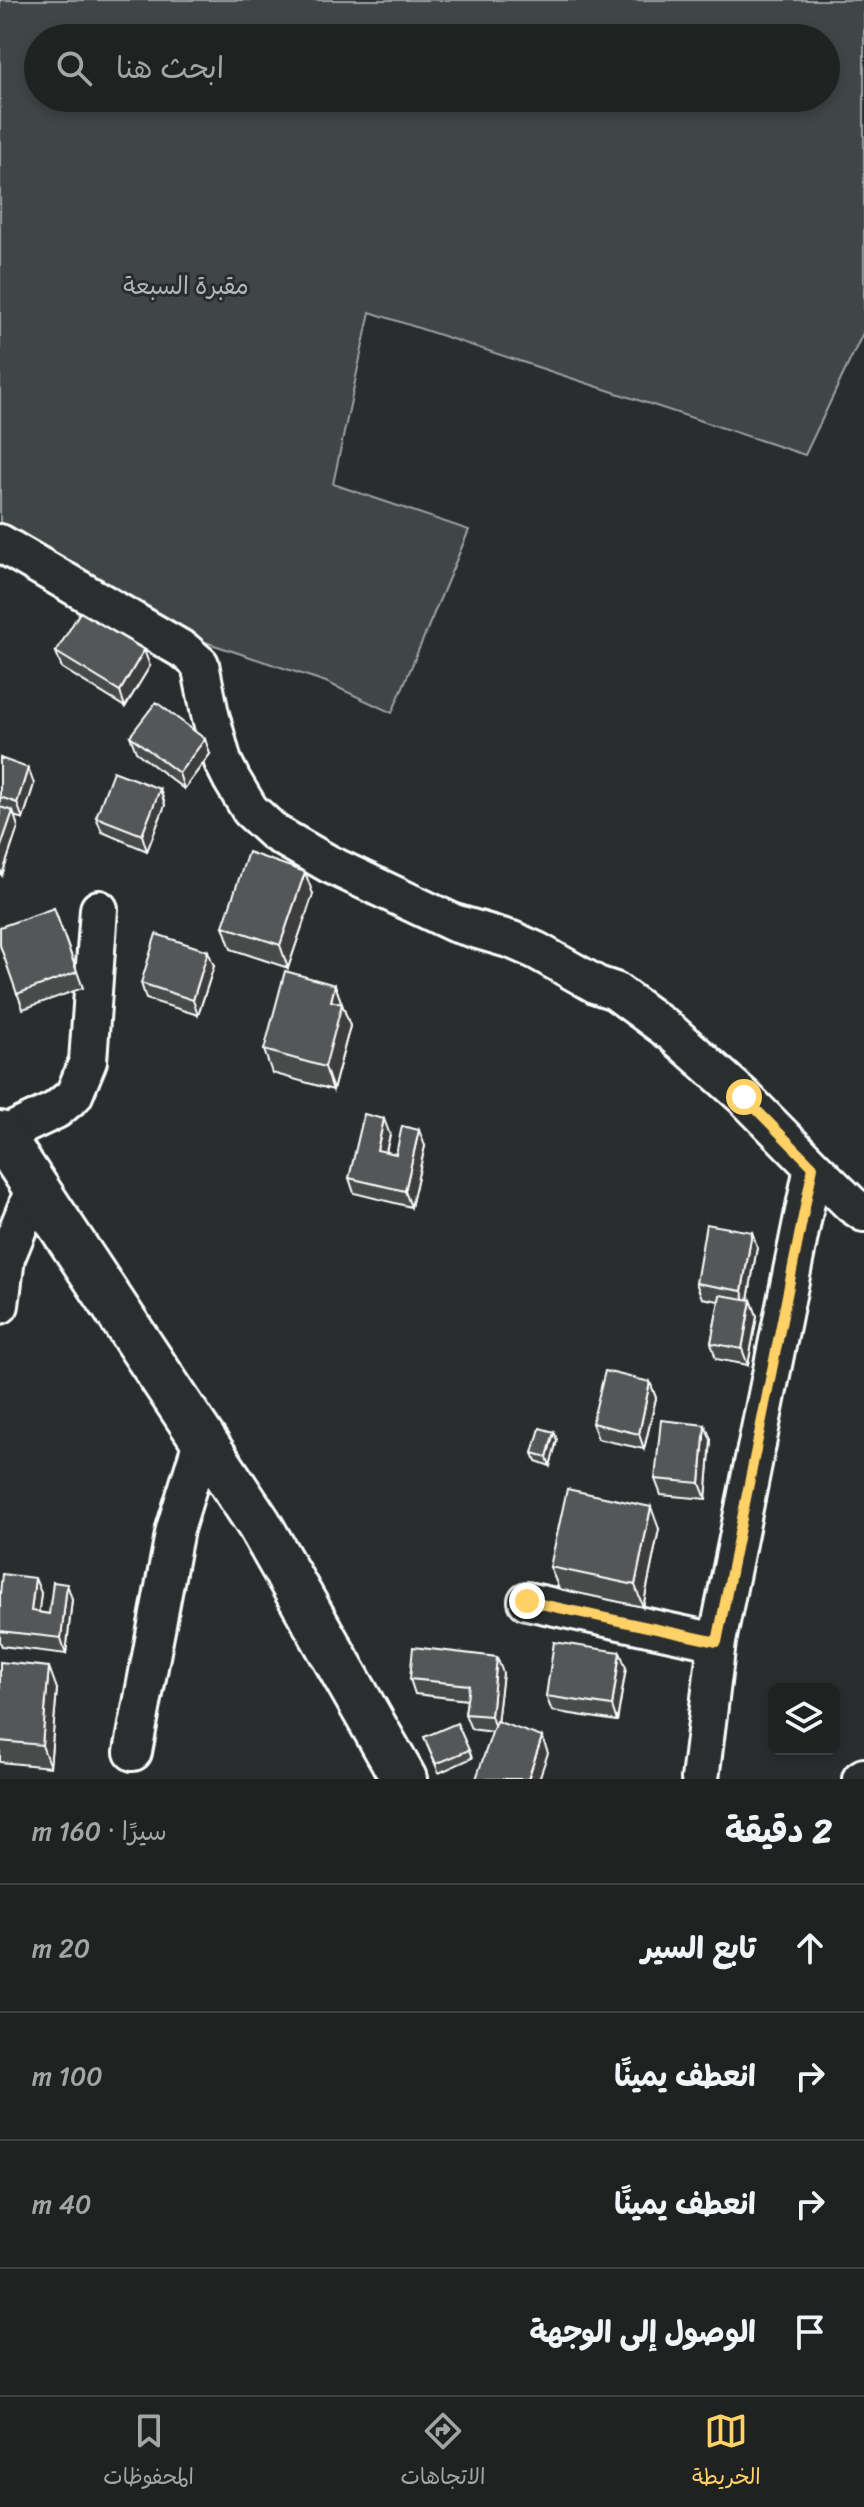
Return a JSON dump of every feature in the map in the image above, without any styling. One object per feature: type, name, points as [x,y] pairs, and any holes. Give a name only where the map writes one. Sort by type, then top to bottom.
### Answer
[{"type":"street","points":[[0,543],[185,651],[200,664],[223,762],[250,810],[275,833],[329,864],[454,923],[512,940],[597,985],[615,991],[672,1033],[744,1097],[852,1205],[864,1213]]},
{"type":"street","points":[[99,909],[88,1061],[74,1095],[56,1110],[1,1135],[259,1524],[404,1779]]},
{"type":"street","points":[[700,1779],[717,1642],[813,1167]]},
{"type":"street","points":[[0,1305],[6,1258],[35,1187]]},
{"type":"street","points":[[133,1752],[175,1529],[203,1438]]},
{"type":"street","points":[[527,1601],[717,1642]]},
{"type":"green space","name":"مقبرة السبعة","points":[[0,0],[864,0],[864,331],[805,455],[370,312],[333,484],[469,530],[392,713],[326,682],[196,639],[0,531]]},
{"type":"building","points":[[80,612],[144,650],[120,691],[56,652]]},
{"type":"building","points":[[156,702],[205,739],[179,773],[130,736]]},
{"type":"building","points":[[0,758],[28,768],[17,803],[0,797]]},
{"type":"building","points":[[113,771],[160,789],[142,835],[96,817]]},
{"type":"building","points":[[0,807],[13,811],[0,849]]},
{"type":"building","points":[[248,852],[305,872],[280,945],[223,926]]},
{"type":"building","points":[[54,908],[77,972],[17,994],[0,945],[0,927]]},
{"type":"building","points":[[156,934],[208,951],[193,1000],[141,983]]},
{"type":"building","points":[[285,971],[335,985],[331,1001],[342,1004],[325,1067],[264,1050]]},
{"type":"building","points":[[364,1114],[384,1119],[377,1150],[396,1154],[402,1126],[419,1130],[405,1191],[349,1178]]},
{"type":"building","points":[[706,1224],[752,1232],[742,1291],[696,1283]]},
{"type":"building","points":[[720,1295],[751,1300],[742,1349],[711,1343]]},
{"type":"building","points":[[605,1371],[650,1382],[639,1434],[592,1423]]},
{"type":"building","points":[[661,1420],[705,1425],[700,1483],[655,1479]]},
{"type":"building","points":[[540,1428],[554,1432],[547,1457],[533,1453]]},
{"type":"building","points":[[567,1489],[651,1507],[635,1585],[550,1567]]},
{"type":"building","points":[[2,1574],[35,1578],[31,1611],[49,1614],[53,1582],[67,1584],[61,1638],[0,1631]]},
{"type":"building","points":[[554,1642],[620,1652],[612,1706],[546,1696]]},
{"type":"building","points":[[413,1647],[497,1657],[491,1716],[465,1714],[469,1685],[410,1679]]},
{"type":"building","points":[[0,1662],[49,1667],[42,1745],[0,1741]]},
{"type":"building","points":[[496,1721],[542,1737],[528,1779],[476,1779]]},
{"type":"building","points":[[457,1723],[469,1750],[436,1764],[424,1737]]},
{"type":"route","points":[[527,1601],[717,1642],[813,1167],[744,1097]]}]
